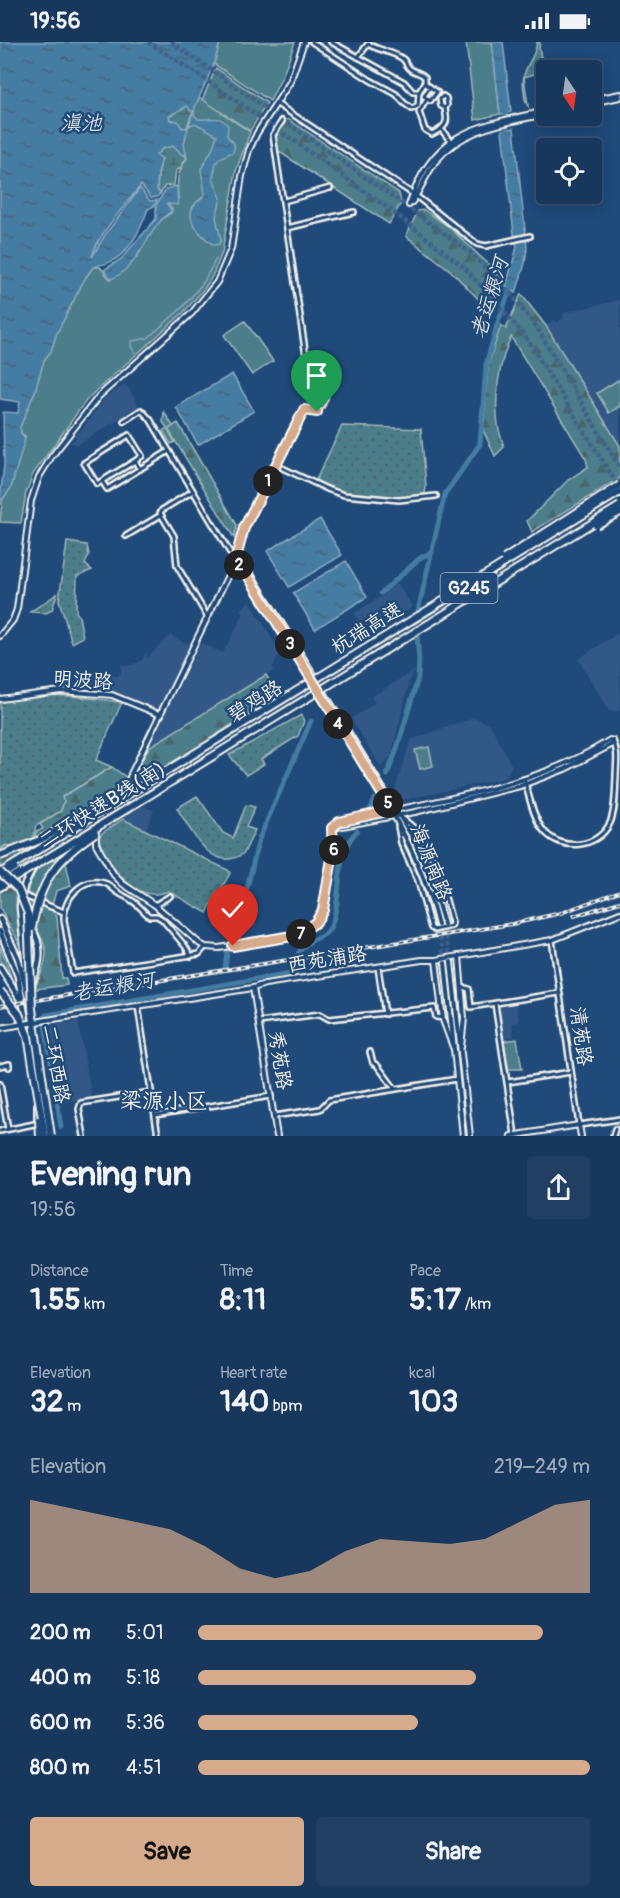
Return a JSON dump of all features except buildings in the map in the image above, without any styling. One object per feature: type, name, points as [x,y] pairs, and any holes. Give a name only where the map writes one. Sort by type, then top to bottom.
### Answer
[{"type":"highway","points":[[424,613],[553,526],[620,485]]},
{"type":"highway","name":"杭瑞高速","points":[[130,795],[620,494]]},
{"type":"highway","name":"碧鸡路","points":[[42,855],[98,824],[620,494]]},
{"type":"highway","name":"杭瑞高速","points":[[191,770],[620,504]]},
{"type":"highway","name":"碧鸡路","points":[[42,855],[130,795],[620,504]]},
{"type":"highway","points":[[542,554],[620,512]]},
{"type":"highway","points":[[30,948],[40,896],[48,876],[58,862],[78,845],[191,770]]},
{"type":"highway","name":"二环快速B线(南)","points":[[0,885],[191,770]]},
{"type":"highway","points":[[0,856],[47,837],[130,795]]},
{"type":"highway","points":[[52,1136],[32,1010],[29,923],[24,901],[16,885],[0,874],[130,795]]},
{"type":"highway","points":[[0,991],[16,1009],[26,1030],[38,1092],[41,1136]]},
{"type":"main road","points":[[607,510],[620,512]]},
{"type":"main road","points":[[29,997],[21,912],[22,896],[31,872],[42,855]]},
{"type":"main road","name":"碧鸡路","points":[[0,885],[42,855]]},
{"type":"main road","name":"碧鸡路","points":[[0,874],[42,855]]},
{"type":"main road","points":[[22,896],[24,910],[38,939],[40,950],[39,965],[29,990],[29,997]]},
{"type":"main road","points":[[0,919],[16,952],[29,997]]},
{"type":"main road","points":[[0,931],[18,976],[26,1015]]},
{"type":"main road","points":[[0,968],[18,994],[26,1015]]},
{"type":"main road","name":"二环西路","points":[[29,997],[50,1123]]},
{"type":"main road","name":"二环西路","points":[[26,1015],[41,1136]]},
{"type":"street","points":[[0,636],[13,620],[17,609],[31,501],[42,472],[99,396],[192,313],[217,282],[231,249],[242,176],[249,150],[296,69],[304,42]]},
{"type":"street","points":[[312,42],[396,94],[412,109],[419,105],[418,92],[425,83]]},
{"type":"street","points":[[332,42],[404,82],[413,92],[418,92]]},
{"type":"street","points":[[358,57],[368,44],[401,57],[411,69],[421,73],[425,83],[437,92],[432,101],[427,99]]},
{"type":"street","points":[[427,99],[424,96],[430,87]]},
{"type":"street","points":[[602,99],[620,95]]},
{"type":"street","points":[[427,99],[419,112],[425,130],[432,134],[447,122],[445,108]]},
{"type":"street","points":[[277,104],[414,195],[477,244],[486,246],[530,236]]},
{"type":"street","points":[[414,195],[430,168],[452,143],[498,123],[536,114]]},
{"type":"street","points":[[130,795],[126,790],[131,774],[235,561],[244,528],[304,410],[317,412],[326,397],[326,382],[320,366],[307,363],[273,135],[282,121]]},
{"type":"street","points":[[441,129],[452,143]]},
{"type":"street","points":[[284,201],[330,189]]},
{"type":"street","points":[[287,228],[354,212]]},
{"type":"street","points":[[124,421],[141,411],[150,419],[235,561]]},
{"type":"street","points":[[129,435],[142,456],[135,461],[97,484],[84,463],[129,435]]},
{"type":"street","points":[[102,481],[107,489],[169,451]]},
{"type":"street","points":[[135,461],[140,469]]},
{"type":"street","points":[[276,465],[344,495],[399,500],[436,496]]},
{"type":"street","points":[[126,536],[161,515],[162,510],[193,491]]},
{"type":"street","points":[[161,515],[174,536],[177,566],[207,616]]},
{"type":"street","name":"海源南路","points":[[235,561],[240,562],[249,571],[395,812],[426,867],[444,924]]},
{"type":"street","name":"明波路","points":[[0,699],[61,691],[112,695],[161,715]]},
{"type":"street","points":[[98,824],[96,844],[114,875],[123,884],[155,904],[205,947],[225,948],[298,935],[316,922],[323,910],[333,853],[332,828],[339,822],[395,812],[525,781],[584,760],[611,745],[613,741],[616,746],[612,816],[606,829],[590,842],[568,845],[548,835],[538,822],[525,781]]},
{"type":"street","points":[[395,812],[420,834],[426,845],[443,891],[451,926],[434,930],[431,928],[418,881],[401,843],[398,821]]},
{"type":"street","name":"海源南路","points":[[395,812],[423,874],[438,926]]},
{"type":"street","points":[[75,838],[96,844]]},
{"type":"street","points":[[191,956],[162,919],[149,916],[134,901],[107,884],[94,883],[81,886],[70,895],[63,912],[73,973],[191,956],[199,954],[205,947]]},
{"type":"street","points":[[22,896],[63,912]]},
{"type":"street","points":[[155,904],[170,896]]},
{"type":"street","name":"西苑浦路","points":[[0,1028],[552,940],[620,913]]},
{"type":"street","name":"清苑路","points":[[552,940],[581,1136]]},
{"type":"street","points":[[458,1054],[464,1018],[459,956]]},
{"type":"street","points":[[422,960],[430,964],[437,972]]},
{"type":"street","points":[[436,960],[443,1018],[458,1054]]},
{"type":"street","points":[[451,962],[458,1054],[457,1078],[463,1136]]},
{"type":"street","points":[[445,963],[470,1136]]},
{"type":"street","points":[[378,967],[385,1014]]},
{"type":"street","points":[[462,987],[468,988],[471,1007],[560,993]]},
{"type":"street","name":"秀苑路","points":[[254,988],[277,1136]]},
{"type":"street","points":[[495,1004],[508,1082],[513,1136],[620,1119]]},
{"type":"street","points":[[138,1006],[158,1136]]},
{"type":"street","points":[[259,1022],[320,1014],[329,1019],[434,1008],[436,1017],[443,1018]]},
{"type":"street","points":[[370,1052],[373,1063],[395,1089]]},
{"type":"street","points":[[0,1066],[9,1064],[9,1067]]},
{"type":"street","points":[[508,1082],[571,1072]]},
{"type":"street","points":[[274,1116],[320,1109],[329,1100],[457,1078]]},
{"type":"street","points":[[0,1084],[8,1129]]},
{"type":"street","points":[[84,1136],[79,1109],[81,1103],[152,1092]]},
{"type":"street","points":[[155,1115],[271,1096]]},
{"type":"street","points":[[0,1131],[38,1123],[50,1123]]},
{"type":"street","points":[[613,1136],[615,1129]]},
{"type":"shaded area","points":[[620,300],[620,446],[546,326],[555,319],[557,322],[564,318],[563,314],[567,312]]},
{"type":"shaded area","points":[[126,384],[139,407],[77,445],[70,442],[75,439],[76,434],[106,397]]},
{"type":"shaded area","points":[[397,583],[413,607],[369,636],[354,613],[382,596]]},
{"type":"shaded area","points":[[250,601],[280,652],[272,668],[275,670],[149,747],[201,643],[223,653],[244,613],[240,610]]},
{"type":"shaded area","points":[[618,633],[620,638],[620,711],[609,711],[578,659]]},
{"type":"shaded area","points":[[170,635],[191,646],[161,711],[124,695],[82,690],[79,677],[118,676],[121,673],[121,665],[137,663],[143,659],[146,651],[147,658]]},
{"type":"shaded area","points":[[415,670],[411,676],[391,756],[381,767],[351,719],[375,703],[371,697]]},
{"type":"shaded area","points":[[473,718],[490,724],[512,766],[505,778],[403,800],[395,788],[411,740]]},
{"type":"shaded area","points":[[136,770],[146,774],[148,778],[132,788],[131,782]]},
{"type":"shaded area","points":[[143,806],[154,811],[146,829],[123,819]]},
{"type":"shaded area","points":[[516,1002],[519,1022],[512,1023],[514,1037],[504,1039],[499,1005]]},
{"type":"shaded area","points":[[78,1021],[92,1098],[60,1103],[48,1030],[52,1029],[53,1025]]},
{"type":"green space","points":[[220,42],[295,42],[283,75],[270,101],[214,64]]},
{"type":"green space","points":[[466,42],[492,42],[500,114],[475,120]]},
{"type":"green space","points":[[537,42],[540,42],[542,60],[536,60],[536,73],[524,77],[528,106],[523,83],[524,76],[526,70]]},
{"type":"green space","points":[[216,68],[267,103],[250,131],[202,100]]},
{"type":"green space","points":[[199,97],[250,132],[236,171],[222,253],[212,277],[184,312],[88,398],[33,474],[26,493],[21,523],[0,522],[2,500],[11,488],[25,436],[21,433],[20,427],[35,391],[44,360],[51,351],[56,335],[93,267],[100,267],[110,279],[124,270],[136,258],[160,221],[171,213],[172,209],[167,204],[178,204],[178,176],[187,158],[185,135]]},
{"type":"green space","points":[[186,105],[194,110],[188,128],[170,120],[169,116]]},
{"type":"green space","points":[[288,119],[399,193],[401,203],[389,224],[278,151],[276,137]]},
{"type":"green space","points":[[172,146],[187,157],[180,169],[176,170],[174,185],[165,186],[160,194],[157,189],[162,159],[156,155],[162,149]]},
{"type":"green space","points":[[424,210],[449,227],[503,278],[490,311],[451,271],[406,236],[418,211]]},
{"type":"green space","points":[[521,294],[546,326],[620,446],[620,478],[532,532],[527,521],[568,480],[588,467],[586,459],[511,337],[503,357],[497,391],[498,425],[504,447],[495,456],[483,430],[488,365],[501,325],[506,329]]},
{"type":"green space","points":[[245,321],[273,361],[252,375],[224,335]]},
{"type":"green space","points":[[618,380],[620,406],[609,413],[597,393]]},
{"type":"green space","points":[[164,412],[173,426],[168,430],[175,442],[171,444],[163,431],[167,428],[163,422]]},
{"type":"green space","points":[[178,423],[237,525],[234,538],[168,429]]},
{"type":"green space","points":[[342,426],[421,429],[425,494],[407,499],[365,497],[332,491],[315,482]]},
{"type":"green space","points":[[67,542],[87,545],[89,555],[85,564],[92,570],[77,576],[76,612],[79,616],[83,637],[72,643],[59,600]]},
{"type":"green space","points":[[57,594],[52,610],[46,613],[30,612]]},
{"type":"green space","points":[[266,675],[278,695],[151,777],[148,778],[146,774],[137,770],[149,747]]},
{"type":"green space","points":[[44,695],[122,702],[96,760],[112,767],[62,797],[64,801],[61,811],[36,826],[32,841],[16,848],[6,845],[0,849],[0,702]]},
{"type":"green space","points":[[301,715],[304,721],[298,736],[261,759],[264,764],[246,775],[229,755]]},
{"type":"green space","points":[[429,747],[433,766],[420,769],[415,750]]},
{"type":"green space","points":[[112,767],[126,777],[121,794],[0,869],[0,850],[6,846],[21,853],[31,849],[36,832],[43,829],[40,824],[61,811],[64,801],[62,797]]},
{"type":"green space","points":[[197,796],[223,833],[233,838],[246,805],[255,807],[246,827],[255,830],[244,853],[232,859],[222,859],[203,847],[195,838],[177,808]]},
{"type":"green space","points":[[123,819],[228,870],[230,873],[207,913],[168,891],[156,894],[145,893],[134,888],[116,871],[98,838]]},
{"type":"green space","points":[[61,854],[66,863],[71,886],[56,891],[51,909],[57,917],[62,978],[66,978],[67,985],[35,989],[44,967],[46,953],[42,939],[28,913],[27,893],[37,870]]},
{"type":"green space","points":[[18,881],[16,903],[23,955],[0,908],[0,892]]},
{"type":"green space","points":[[0,946],[13,982],[0,963]]},
{"type":"green space","points":[[517,1039],[522,1069],[508,1069],[504,1041]]},
{"type":"water","name":"滇池","points":[[0,42],[220,42],[194,115],[198,119],[218,119],[225,122],[228,126],[227,136],[234,146],[233,152],[220,158],[216,163],[213,178],[221,198],[216,217],[221,240],[219,244],[214,245],[195,228],[191,216],[195,204],[205,194],[201,169],[212,150],[217,135],[195,123],[189,126],[193,111],[187,106],[169,116],[170,120],[178,121],[182,128],[188,128],[184,144],[186,154],[182,155],[172,146],[162,149],[156,155],[162,159],[157,185],[160,194],[151,198],[141,185],[113,220],[94,249],[92,257],[105,235],[140,188],[150,201],[157,200],[154,206],[148,209],[139,231],[125,251],[110,262],[93,267],[84,280],[56,335],[51,351],[44,360],[35,391],[20,427],[25,439],[11,488],[2,500],[0,498],[4,465],[3,412],[18,413],[20,402],[0,399]]},
{"type":"water","points":[[492,42],[503,42],[511,112],[500,114]]},
{"type":"water","points":[[514,128],[527,248],[516,293],[506,286],[517,247],[502,130]]},
{"type":"water","points":[[177,186],[178,205],[167,204],[172,211],[156,227],[130,266],[111,279],[104,270],[121,259],[156,219],[156,205],[166,189]]},
{"type":"water","points":[[232,374],[254,411],[198,445],[176,407]]},
{"type":"water","points":[[320,519],[342,555],[289,587],[267,551]]},
{"type":"water","points":[[346,561],[367,597],[315,629],[293,593]]},
{"type":"waterway","name":"老运粮河","points":[[505,106],[508,135]]},
{"type":"waterway","points":[[135,353],[131,346],[132,341],[148,338],[183,307],[203,283],[216,259]]},
{"type":"waterway","name":"老运粮河","points":[[418,611],[445,494],[480,444],[486,365],[512,284]]},
{"type":"waterway","name":"老运粮河","points":[[381,593],[420,558],[432,552]]},
{"type":"waterway","name":"老运粮河","points":[[387,775],[418,678],[417,636]]},
{"type":"waterway","name":"老运粮河","points":[[225,968],[227,952],[239,921],[259,839],[311,721]]},
{"type":"waterway","name":"老运粮河","points":[[371,808],[375,799]]},
{"type":"waterway","name":"老运粮河","points":[[297,956],[305,945],[324,934],[331,926],[335,914],[344,852],[357,831]]},
{"type":"waterway","name":"老运粮河","points":[[61,1127],[44,1018],[46,1015],[297,972]]},
{"type":"waterway","points":[[617,1136],[618,1127]]},
{"type":"tunnel","points":[[148,42],[294,141],[388,208],[464,267],[525,336],[620,489]]},
{"type":"tunnel","points":[[171,42],[470,252],[515,299],[539,331],[620,468]]},
{"type":"tunnel","points":[[444,925],[450,959]]},
{"type":"tunnel","points":[[438,926],[445,963]]},
{"type":"railway","points":[[0,1006],[512,924],[561,913],[620,891]]},
{"type":"railway","points":[[574,916],[620,902]]},
{"type":"district","name":"梁源小区","points":[[164,1101]]},
{"type":"route","points":[[233,946],[298,935],[311,927],[323,910],[334,848],[332,828],[339,822],[392,810],[246,572],[235,561],[244,528],[304,410],[317,412]]}]
